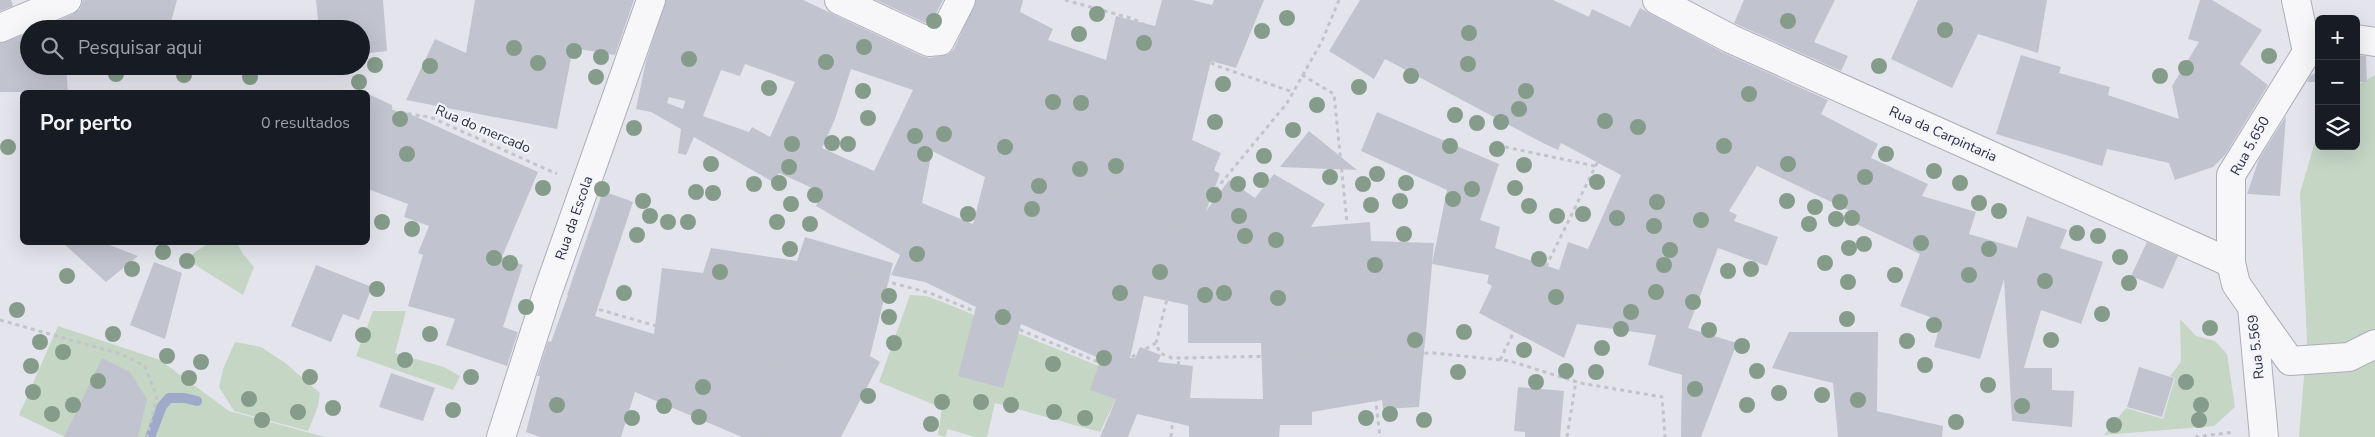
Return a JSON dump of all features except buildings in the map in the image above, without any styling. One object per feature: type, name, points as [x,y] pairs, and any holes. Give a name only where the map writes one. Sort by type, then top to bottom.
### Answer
[{"type":"street","points":[[0,28],[67,0]]},
{"type":"street","name":"Rua da Escola","points":[[501,437],[547,294],[651,0]]},
{"type":"street","points":[[839,0],[928,42],[940,41],[961,0]]},
{"type":"street","name":"Rua da Carpintaria","points":[[1657,0],[1731,39],[2231,263]]},
{"type":"street","points":[[2296,0],[2313,50]]},
{"type":"street","points":[[2360,40],[2375,42]]},
{"type":"street","name":"Rua 5.650","points":[[2231,263],[2231,175],[2313,50]]},
{"type":"street","name":"Rua 5.569","points":[[2231,263],[2236,284],[2252,307],[2264,433]]},
{"type":"street","points":[[2252,307],[2290,361],[2349,357],[2375,344]]},
{"type":"path","points":[[1065,0],[1134,19],[1218,66],[1292,92]]},
{"type":"path","points":[[1339,0],[1322,42],[1287,103],[1185,226],[1156,343],[1160,353],[1179,358],[1434,353],[1500,360],[1576,381],[1662,397],[1665,437]]},
{"type":"path","points":[[1500,360],[1595,166],[1682,14]]},
{"type":"path","points":[[940,41],[948,48],[983,66],[967,107],[1043,157],[1110,195],[1183,232]]},
{"type":"path","points":[[1302,75],[1334,94],[1353,282],[1366,355],[1374,386],[1380,437]]},
{"type":"path","name":"Rua do mercado","points":[[370,108],[430,117],[584,187]]},
{"type":"path","points":[[1505,147],[1595,166]]},
{"type":"path","points":[[766,437],[771,428],[774,388],[788,356],[839,279],[862,275],[930,293],[1096,361],[1121,363],[1156,343]]},
{"type":"path","points":[[1536,284],[1627,305],[1667,311]]},
{"type":"path","points":[[547,294],[720,344],[783,368]]},
{"type":"path","points":[[0,320],[117,353],[145,367],[157,397],[147,437]]},
{"type":"path","points":[[1171,437],[1179,358]]},
{"type":"path","points":[[1567,437],[1576,381]]},
{"type":"path","points":[[2195,437],[2264,433]]},
{"type":"green space","points":[[2375,75],[2375,437],[2299,437],[2307,340],[2300,193],[2315,142],[2315,150],[2360,150],[2360,84]]},
{"type":"green space","points":[[206,245],[238,245],[254,267],[243,295],[189,261],[194,253]]},
{"type":"green space","points":[[910,295],[926,296],[940,301],[1096,365],[1121,367],[1134,361],[1100,432],[995,403],[987,437],[975,437],[948,429],[945,437],[938,435],[942,408],[879,382]]},
{"type":"green space","points":[[373,311],[406,311],[395,353],[444,367],[460,376],[453,390],[356,356]]},
{"type":"green space","points":[[2180,319],[2196,336],[2215,341],[2227,354],[2235,407],[2214,426],[2104,435],[2126,408],[2163,419],[2175,378],[2170,376],[2181,362]]},
{"type":"green space","points":[[58,326],[160,360],[229,411],[325,437],[65,437],[19,415]]},
{"type":"green space","points":[[235,342],[261,347],[284,362],[320,393],[318,406],[308,431],[234,411],[219,387],[223,369]]},
{"type":"waterway","points":[[150,437],[162,406],[169,398],[185,398],[197,401]]}]
